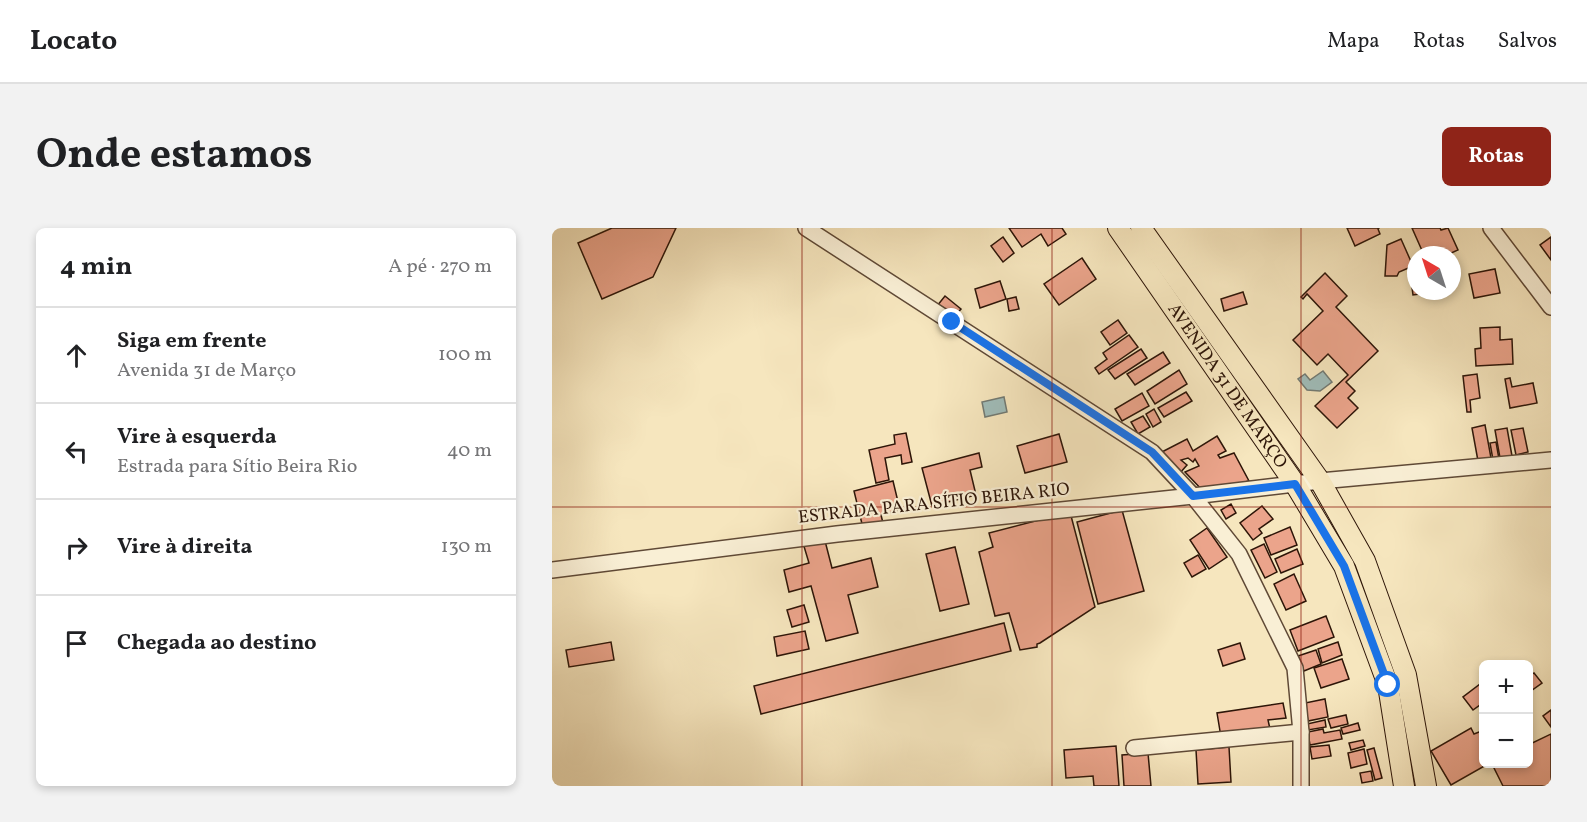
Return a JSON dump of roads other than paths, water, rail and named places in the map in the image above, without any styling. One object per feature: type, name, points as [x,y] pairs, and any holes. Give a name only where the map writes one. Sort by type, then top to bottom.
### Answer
[{"type":"main road","name":"AVENIDA 31 DE MARÇO","points":[[1118,228],[1295,484],[1344,566],[1388,685],[1404,786]]},
{"type":"main road","name":"AVENIDA 31 DE MARÇO","points":[[1146,234],[1320,481],[1365,561],[1406,675],[1426,786]]},
{"type":"main road","points":[[1135,253],[1146,234]]},
{"type":"main road","points":[[1388,685],[1406,675]]},
{"type":"street","points":[[806,228],[1152,452],[1193,496],[1239,554],[1295,668],[1300,732],[1300,786]]},
{"type":"street","points":[[1491,228],[1551,306]]},
{"type":"street","name":"ESTRADA PARA SÍTIO BEIRA RIO","points":[[552,570],[837,534],[1320,481],[1551,460]]},
{"type":"street","points":[[1134,748],[1300,732]]},
{"type":"water","points":[[1323,371],[1332,382],[1320,391],[1307,390],[1298,379],[1305,374],[1310,380]]},
{"type":"water","points":[[1004,397],[1007,412],[985,417],[982,402]]}]
